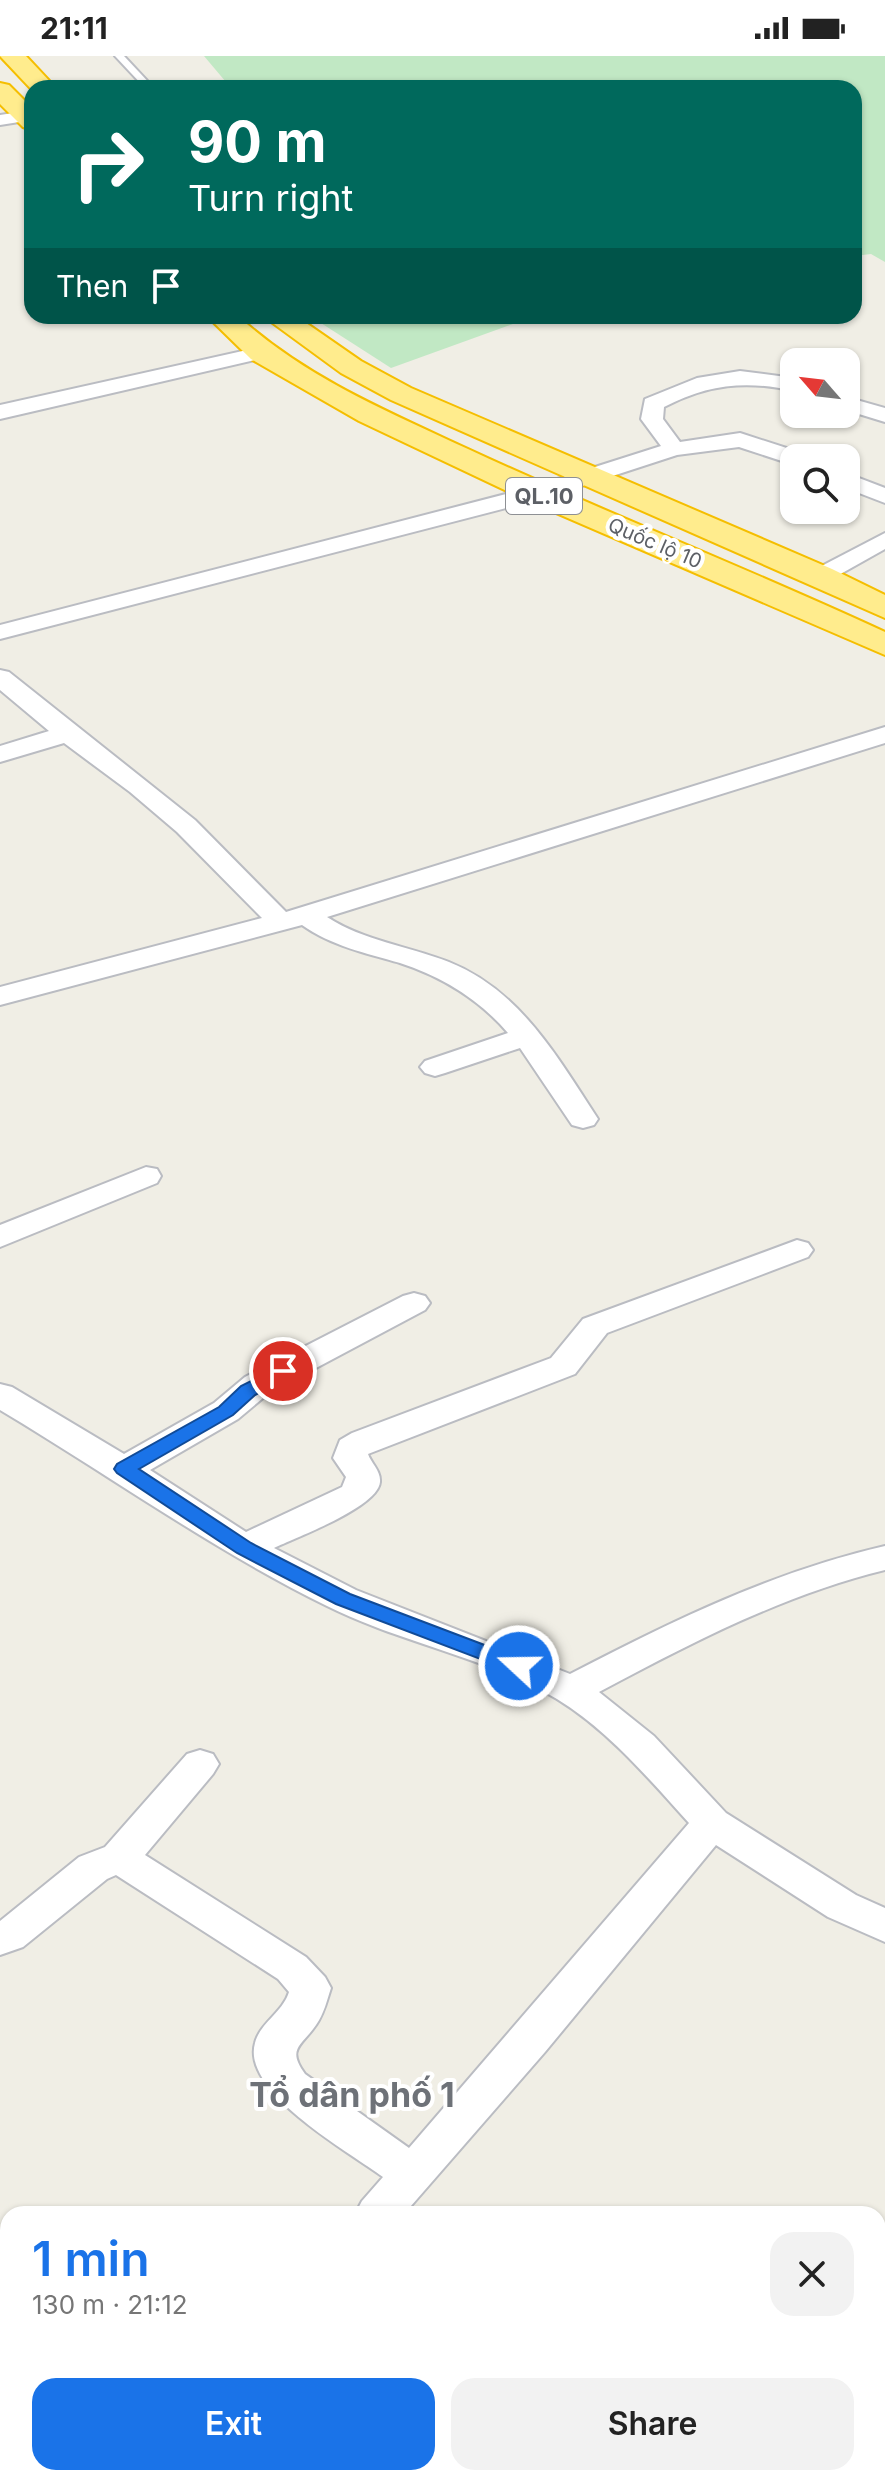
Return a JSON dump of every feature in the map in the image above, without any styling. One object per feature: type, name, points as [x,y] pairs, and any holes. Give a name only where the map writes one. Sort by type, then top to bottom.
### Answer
[{"type":"highway","points":[[12,56],[36,80]]},
{"type":"highway","points":[[0,90],[24,114]]},
{"type":"highway","name":"Quốc lộ 10","points":[[230,324],[261,353],[370,415],[537,493],[783,597],[885,645]]},
{"type":"highway","name":"Quốc lộ 10","points":[[289,324],[351,367],[401,394],[820,576],[885,608]]},
{"type":"street","points":[[0,120],[24,119]]},
{"type":"street","points":[[0,412],[261,353]]},
{"type":"street","points":[[674,449],[652,419],[653,404],[672,393],[736,375],[767,376],[780,380]]},
{"type":"street","points":[[860,407],[885,415]]},
{"type":"street","points":[[0,632],[537,493],[674,449],[740,440],[780,453]]},
{"type":"street","points":[[860,486],[885,496]]},
{"type":"street","points":[[820,576],[885,540]]},
{"type":"street","points":[[0,677],[68,734],[116,767],[293,918],[356,945],[413,958],[444,971],[505,1010],[529,1036],[583,1119]]},
{"type":"street","points":[[0,754],[68,734]]},
{"type":"street","points":[[0,996],[293,918],[885,735]]},
{"type":"street","points":[[435,1067],[529,1036]]},
{"type":"street","points":[[0,1237],[146,1176]]},
{"type":"street","points":[[244,1548],[354,1495],[363,1486],[363,1475],[350,1458],[352,1448],[364,1441],[563,1366],[574,1357],[582,1336],[595,1326],[797,1250]]},
{"type":"street","points":[[124,1469],[226,1411],[257,1385],[414,1303]]},
{"type":"street","points":[[0,1395],[124,1469],[244,1548],[343,1599],[519,1666],[571,1690],[641,1746],[712,1823],[842,1906],[885,1926]]},
{"type":"street","points":[[571,1690],[738,1606],[841,1568],[885,1558]]},
{"type":"street","points":[[0,1939],[9,1936],[93,1868],[119,1858],[200,1764]]},
{"type":"street","points":[[384,2206],[530,2040],[712,1823]]},
{"type":"street","points":[[119,1858],[292,1968],[311,1988],[303,2012],[275,2044],[275,2065],[290,2086],[411,2173]]},
{"type":"lane","points":[[119,56],[142,80]]},
{"type":"green space","points":[[204,56],[885,56],[885,262],[871,254],[862,255],[862,80],[224,80]]},
{"type":"green space","points":[[322,324],[513,324],[391,368]]},
{"type":"district","name":"Tổ dân phố 1","points":[[352,2095]]},
{"type":"route","points":[[283,1371],[248,1391],[226,1411],[124,1469],[244,1548],[343,1599],[519,1666]]}]
